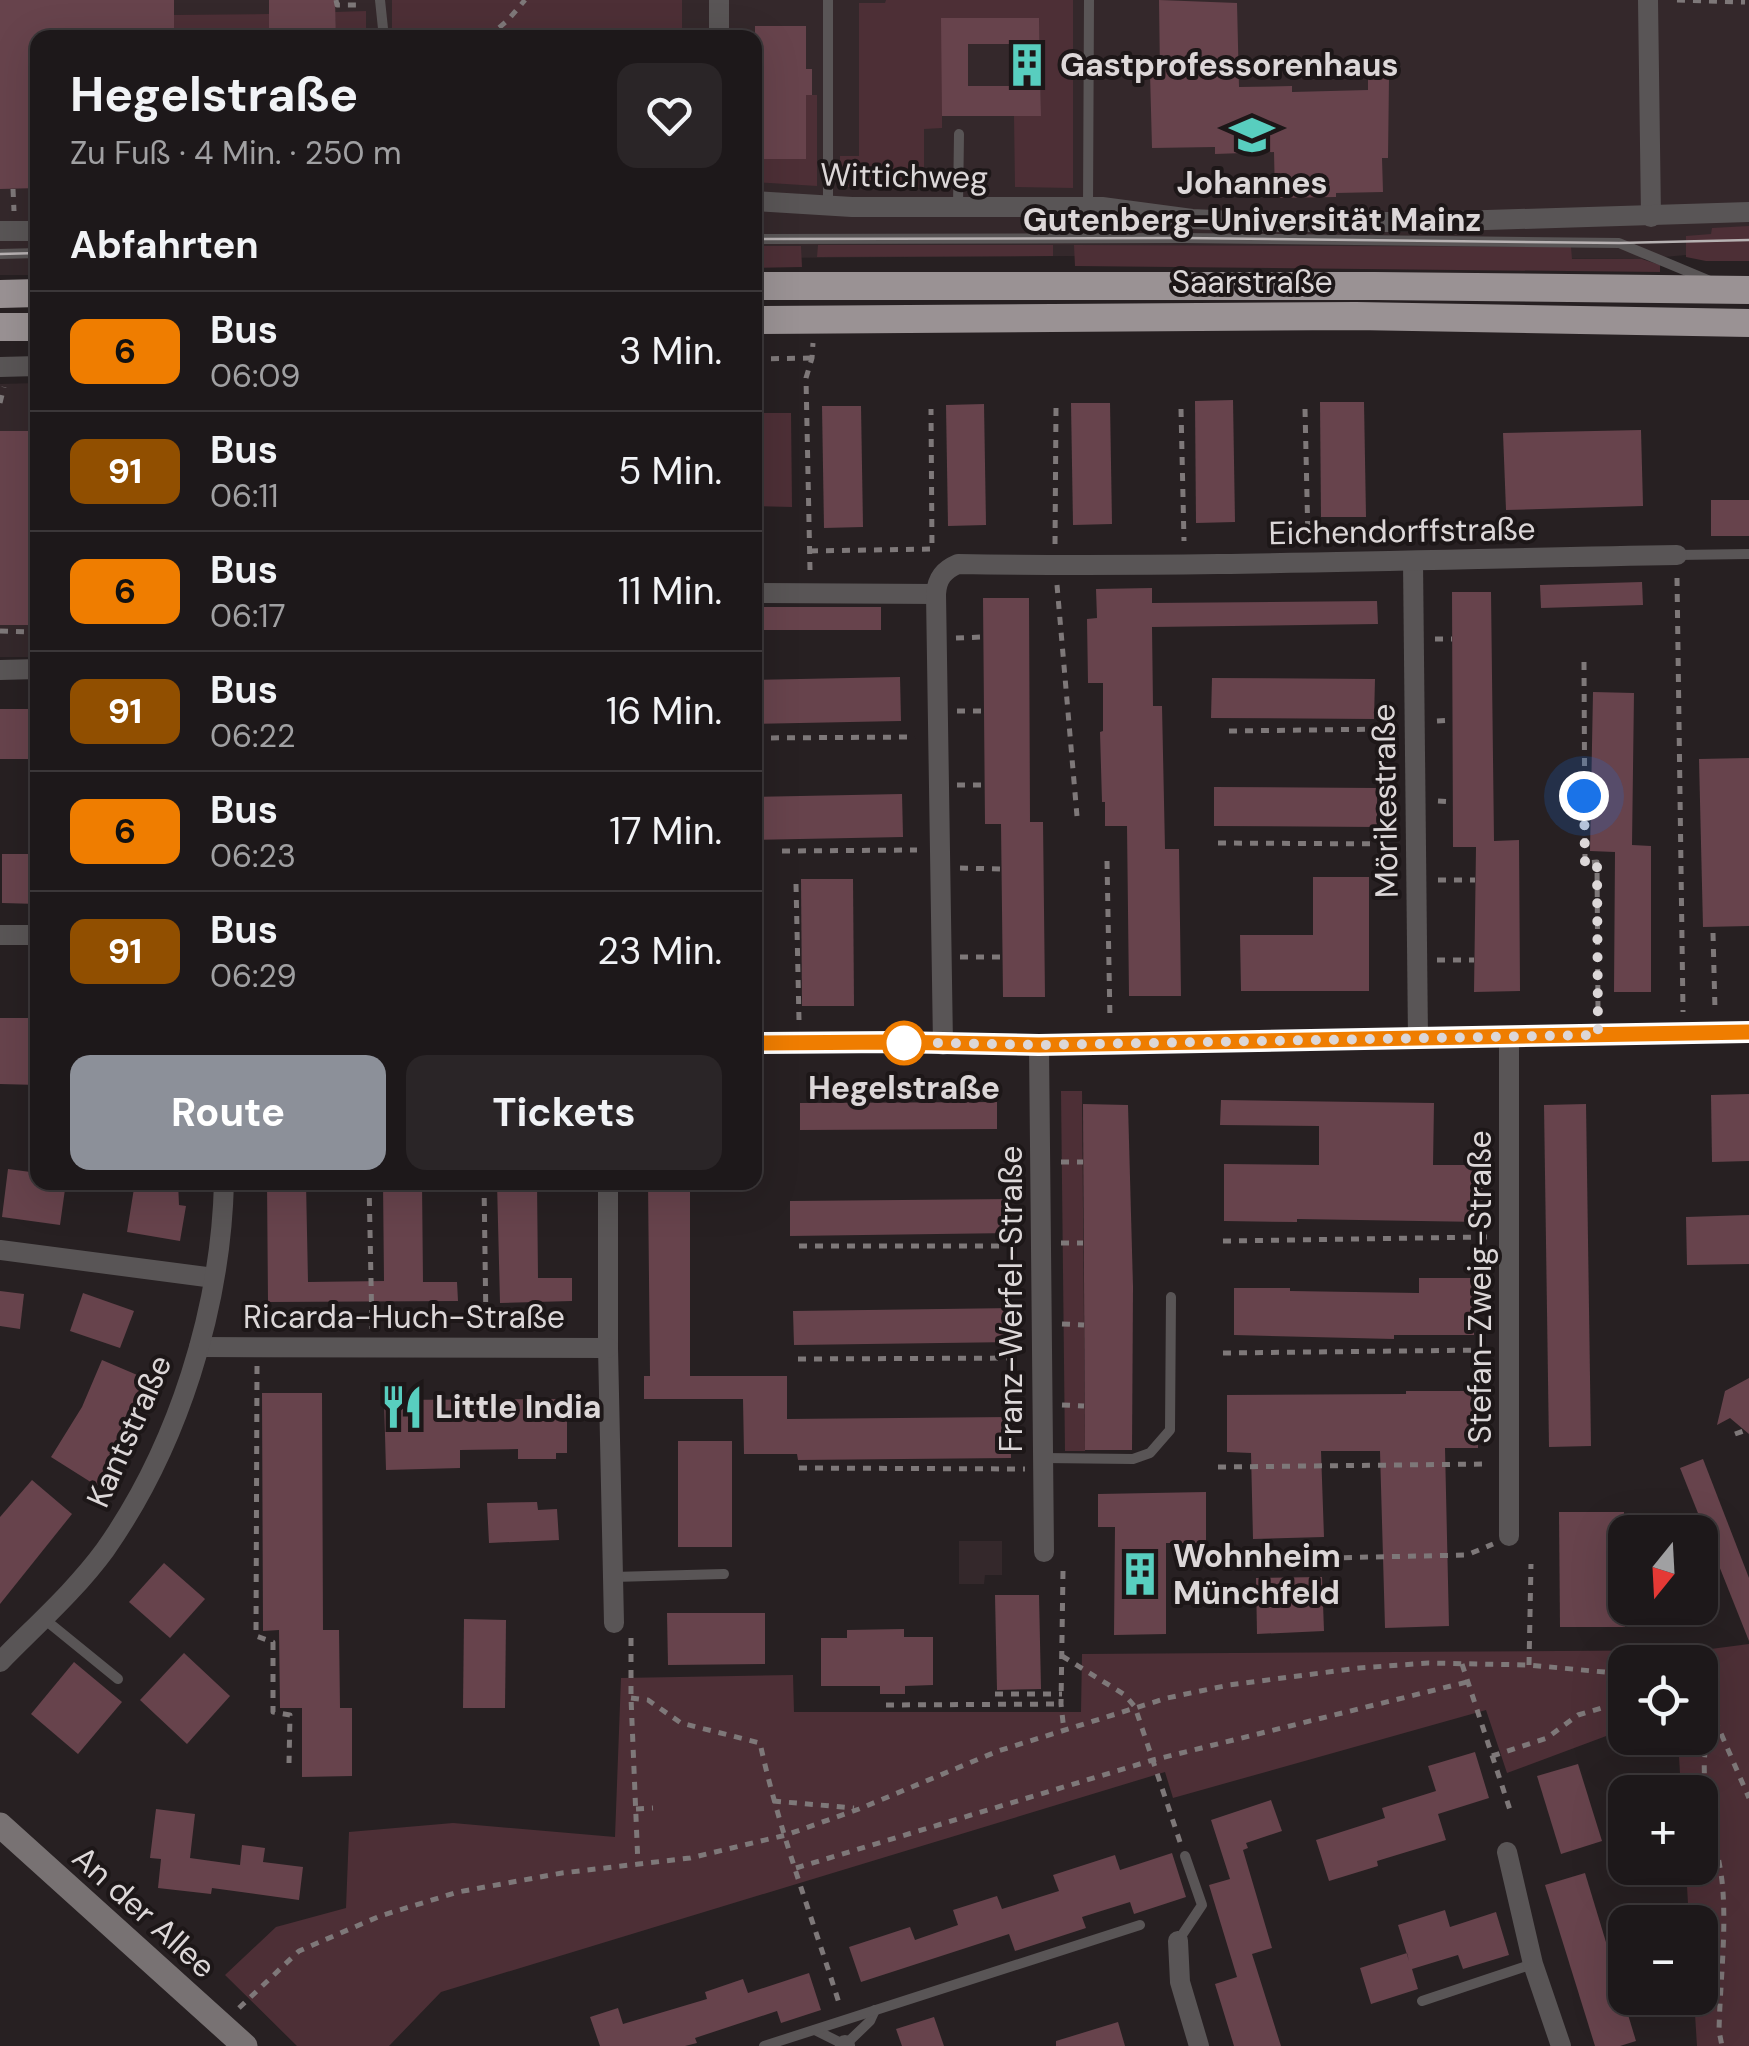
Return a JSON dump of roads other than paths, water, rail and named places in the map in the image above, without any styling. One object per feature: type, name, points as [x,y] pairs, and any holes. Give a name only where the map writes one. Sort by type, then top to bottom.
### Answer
[{"type":"highway","name":"Saarstraße","points":[[762,286],[1741,290]]},
{"type":"highway","points":[[0,294],[30,293]]},
{"type":"highway","name":"Saarstraße","points":[[762,320],[1356,316],[1749,324]]},
{"type":"highway","points":[[0,327],[30,327]]},
{"type":"main road","name":"An der Allee","points":[[0,1825],[244,2046]]},
{"type":"street","points":[[719,0],[719,30]]},
{"type":"street","points":[[1648,0],[1651,217]]},
{"type":"street","name":"Wittichweg","points":[[762,201],[828,206],[1088,208],[1260,222],[1424,222],[1749,212]]},
{"type":"street","points":[[0,231],[30,230]]},
{"type":"street","points":[[0,367],[30,366]]},
{"type":"street","name":"Eichendorffstraße","points":[[936,594],[942,574],[958,564],[1413,562],[1677,555]]},
{"type":"street","name":"Mörikestraße","points":[[1413,562],[1418,1039]]},
{"type":"street","points":[[762,593],[936,594],[943,1044]]},
{"type":"street","points":[[0,670],[30,669]]},
{"type":"street","points":[[0,935],[30,934]]},
{"type":"street","points":[[762,1043],[1039,1045],[1749,1032]]},
{"type":"street","name":"Stefan-Zweig-Straße","points":[[1509,1037],[1509,1536]]},
{"type":"street","name":"Franz-Werfel-Straße","points":[[1039,1045],[1044,1552]]},
{"type":"street","name":"Kantstraße","points":[[0,1662],[104,1552],[155,1462],[180,1406],[199,1346],[214,1278],[224,1190]]},
{"type":"street","name":"Ricarda-Huch-Straße","points":[[608,1190],[614,1623]]},
{"type":"street","points":[[0,1250],[214,1278]]},
{"type":"street","name":"Ricarda-Huch-Straße","points":[[199,1346],[608,1348]]},
{"type":"street","points":[[1507,1852],[1533,1964],[1560,2046]]},
{"type":"street","points":[[1178,1941],[1180,1982],[1199,2046]]},
{"type":"lane","points":[[828,0],[828,206]]},
{"type":"lane","points":[[1088,208],[1089,0]]},
{"type":"lane","points":[[375,2],[382,30]]},
{"type":"lane","points":[[958,207],[959,134]]},
{"type":"lane","name":"Saarstraße","points":[[762,239],[1619,243],[1741,290]]},
{"type":"lane","points":[[0,254],[30,253]]},
{"type":"lane","name":"Eichendorffstraße","points":[[1677,555],[1749,554]]},
{"type":"lane","points":[[1043,1463],[1133,1460],[1150,1454],[1170,1430],[1171,1297]]},
{"type":"lane","points":[[612,1577],[724,1574]]},
{"type":"lane","points":[[43,1618],[118,1679]]},
{"type":"lane","points":[[1178,1941],[1202,1905],[1185,1856]]},
{"type":"lane","points":[[764,2046],[1140,1924]]},
{"type":"lane","points":[[1422,2001],[1533,1964]]},
{"type":"lane","points":[[815,2030],[845,2046],[870,2021],[875,2010]]},
{"type":"tram line","points":[[762,239],[1619,243],[1749,240]]},
{"type":"tram line","points":[[0,254],[30,253]]},
{"type":"place","name":"Gastprofessorenhaus","points":[[1027,65]]},
{"type":"place","name":"Johannes Gutenberg-Universität Mainz","points":[[1252,135]]},
{"type":"place","name":"Hegelstraße","points":[[904,1043]]},
{"type":"place","name":"Little India","points":[[402,1407]]},
{"type":"place","name":"Wohnheim Münchfeld","points":[[1140,1574]]}]
